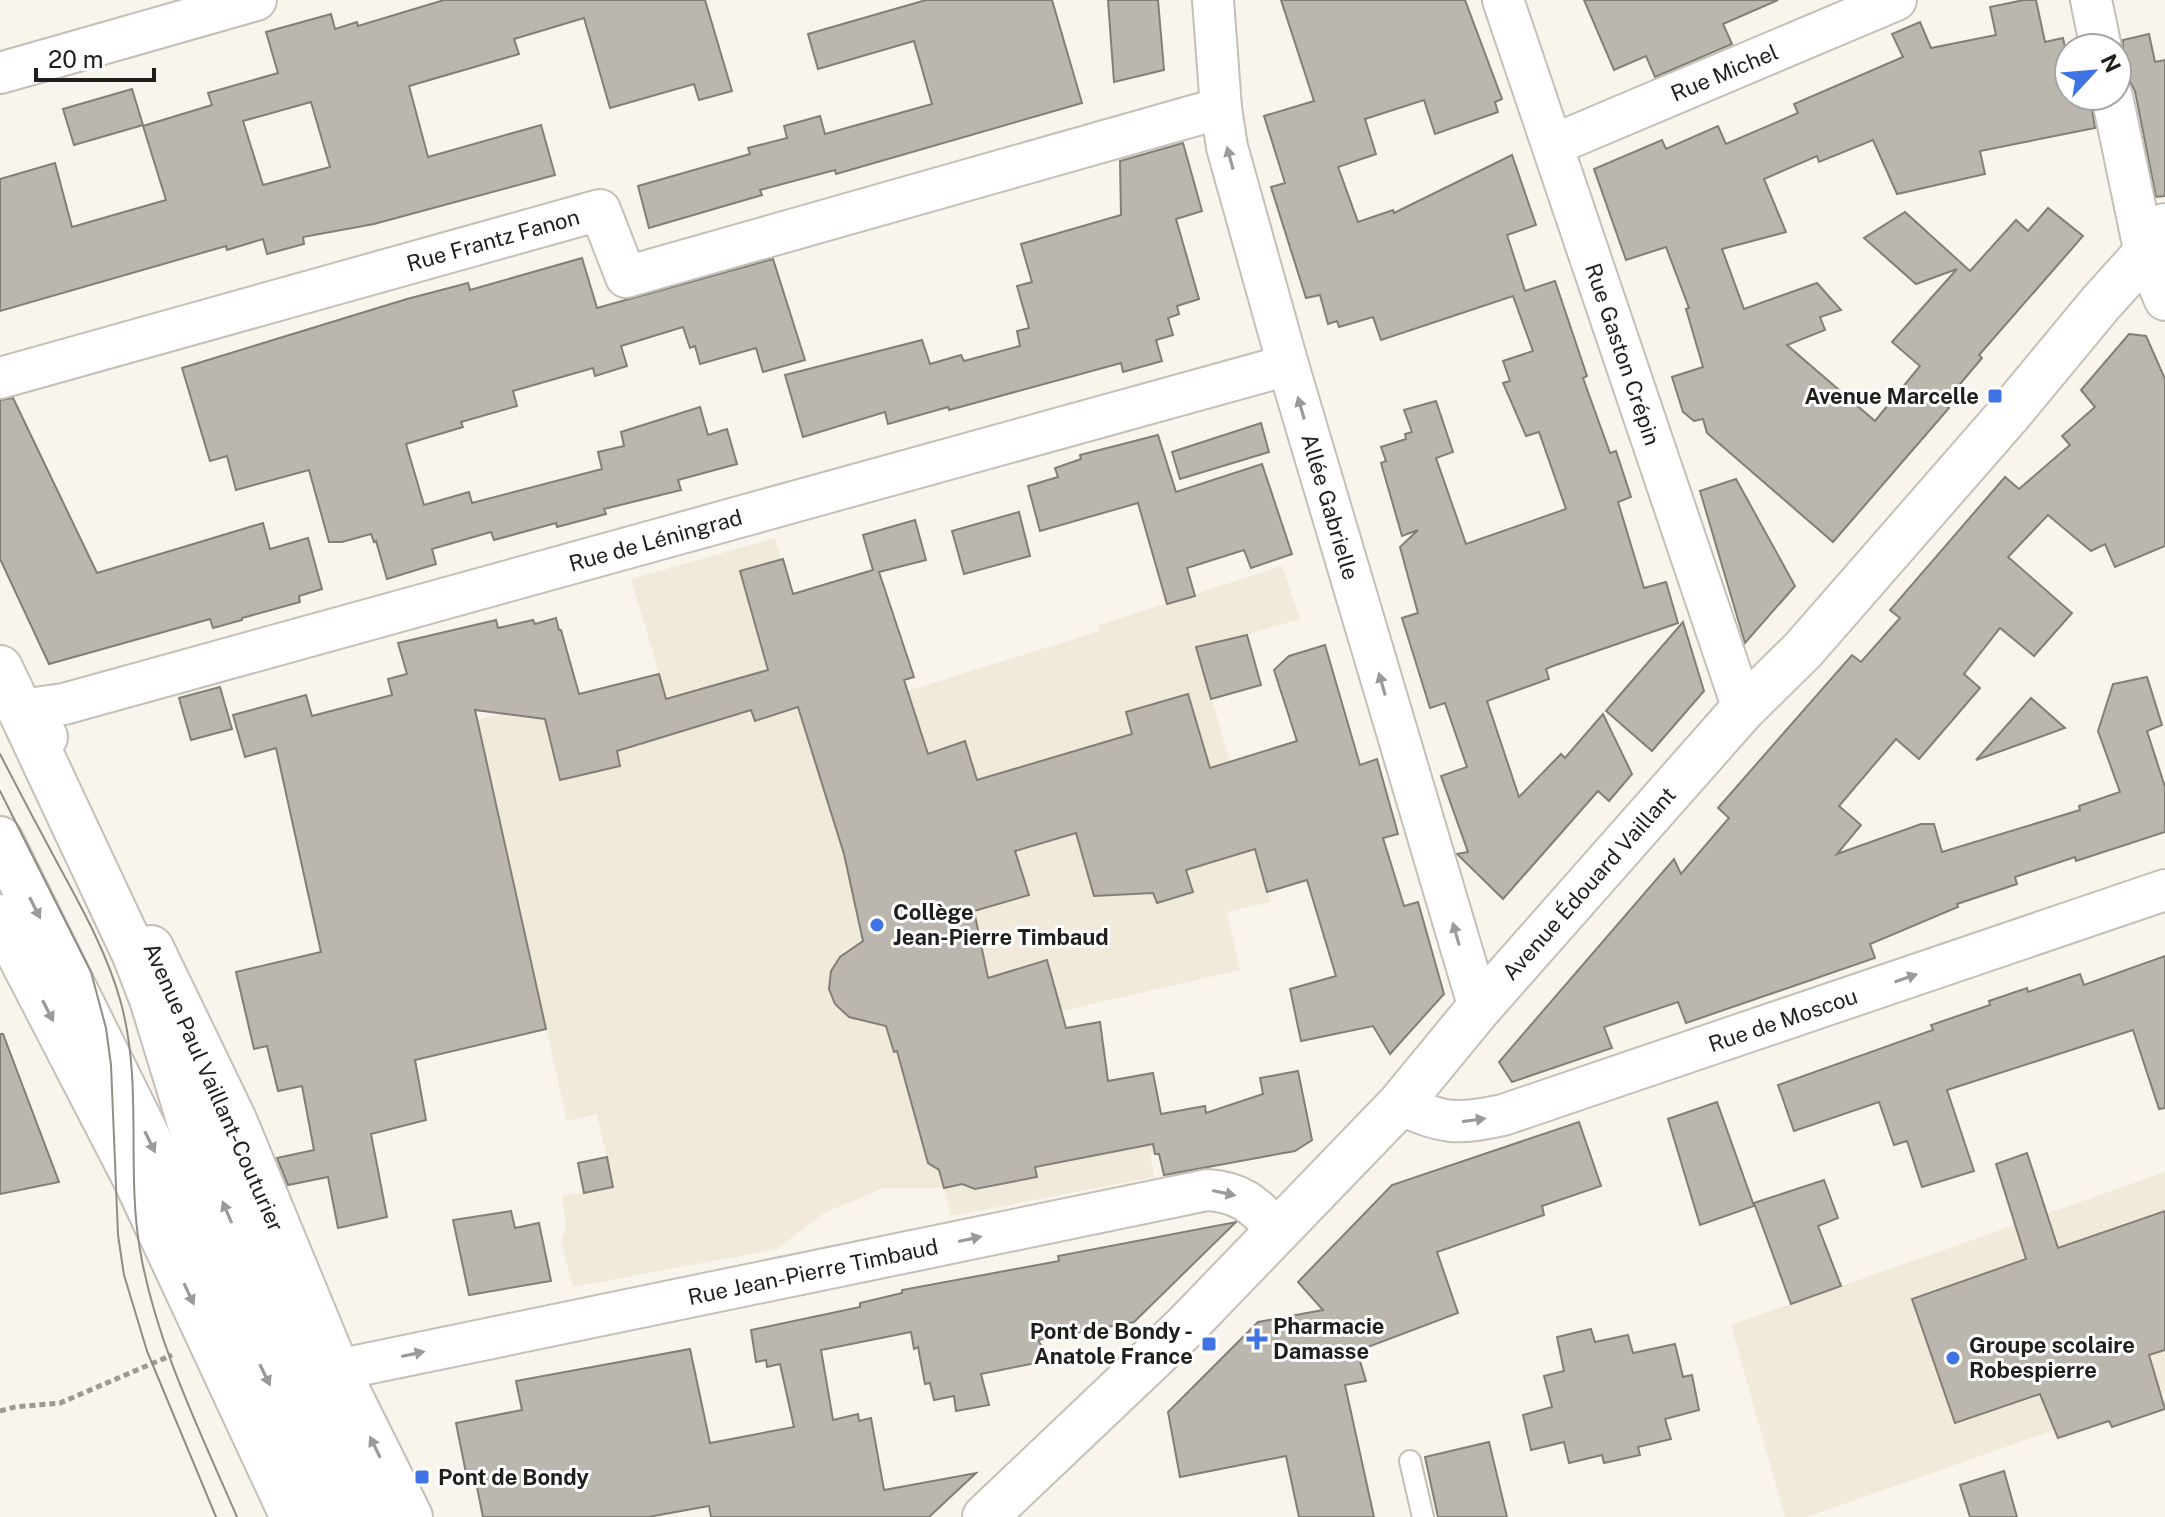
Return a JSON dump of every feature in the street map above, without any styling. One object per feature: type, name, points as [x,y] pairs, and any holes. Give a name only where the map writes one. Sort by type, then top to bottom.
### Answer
[{"type":"main road","name":"Avenue Édouard Vaillant","points":[[985,1517],[1184,1328],[1400,1104],[1479,1008],[1743,709],[1803,650],[2155,240]]},
{"type":"main road","name":"Avenue Paul Vaillant-Couturier","points":[[0,668],[20,710],[59,753],[112,861],[234,1120],[337,1370],[410,1517]]},
{"type":"main road","points":[[20,710],[135,955],[152,999],[190,1123],[257,1284],[371,1517]]},
{"type":"main road","points":[[0,839],[336,1517]]},
{"type":"main road","points":[[0,917],[135,1178],[293,1517]]},
{"type":"street","points":[[0,73],[256,0]]},
{"type":"street","name":"Allée Gabrielle","points":[[1213,0],[1227,147],[1288,365],[1479,1008]]},
{"type":"street","name":"Rue Gaston Crépin","points":[[1503,0],[1743,709]]},
{"type":"street","name":"Rue Michel","points":[[1553,145],[1896,0]]},
{"type":"street","points":[[2091,0],[2098,32]]},
{"type":"street","name":"Rue Frantz Fanon","points":[[0,378],[600,210],[626,277],[1221,108]]},
{"type":"street","points":[[2117,112],[2155,240],[2165,300]]},
{"type":"street","name":"Rue de Léningrad","points":[[20,710],[64,704],[1288,365]]},
{"type":"street","name":"Rue de Moscou","points":[[1400,1104],[1433,1119],[1451,1122],[1468,1123],[1503,1115],[2165,890]]},
{"type":"street","name":"Rue Jean-Pierre Timbaud","points":[[337,1370],[1207,1190],[1228,1191],[1251,1204],[1278,1229]]},
{"type":"lane","points":[[1410,1461],[1423,1517]]},
{"type":"lane","points":[[272,1474],[283,1517]]},
{"type":"path","points":[[0,1411],[60,1403],[183,1351]]},
{"type":"shaded area","name":"Collège Jean-Pierre Timbaud","points":[[775,538],[804,636],[907,691],[1100,631],[1099,625],[1282,566],[1300,619],[1197,649],[1271,902],[1227,912],[1240,970],[1062,1011],[1081,1087],[1140,1076],[1155,1154],[1150,1155],[1154,1177],[951,1216],[944,1188],[884,1188],[824,1213],[777,1249],[573,1287],[561,1242],[566,1226],[562,1196],[613,1186],[597,1114],[567,1121],[476,720],[659,674],[631,579]]},
{"type":"shaded area","name":"Groupe scolaire Robespierre","points":[[2165,1172],[2165,1391],[1807,1517],[1785,1517],[1731,1325]]},
{"type":"building","points":[[444,0],[705,0],[732,91],[699,100],[694,84],[610,108],[584,18],[514,39],[519,54],[409,86],[428,157],[541,125],[555,175],[374,224],[303,237],[304,244],[267,254],[263,239],[227,250],[226,246],[0,311],[0,179],[55,163],[72,227],[166,200],[143,126],[212,105],[208,93],[278,73],[266,32],[331,14],[335,29],[357,22],[358,26]],"holes":[[[311,102],[330,167],[263,185],[243,121]]]},
{"type":"building","points":[[926,0],[1052,0],[1082,103],[836,174],[835,170],[760,190],[762,195],[649,228],[638,186],[750,154],[748,148],[787,138],[784,126],[820,116],[825,134],[932,104],[914,41],[818,69],[808,34]]},
{"type":"building","points":[[1108,0],[1158,0],[1164,70],[1114,82]]},
{"type":"building","points":[[1281,0],[1465,0],[1502,99],[1495,102],[1498,112],[1435,134],[1424,100],[1365,119],[1376,154],[1338,167],[1358,222],[1393,210],[1394,213],[1512,155],[1536,225],[1507,235],[1525,291],[1555,281],[1587,376],[1583,378],[1610,453],[1616,451],[1631,497],[1618,502],[1644,588],[1666,582],[1678,623],[1553,666],[1546,669],[1549,679],[1487,701],[1519,797],[1561,754],[1565,758],[1603,714],[1632,774],[1609,801],[1598,791],[1503,899],[1457,854],[1468,852],[1441,776],[1467,767],[1445,703],[1430,708],[1402,618],[1418,613],[1400,547],[1418,530],[1402,536],[1381,463],[1386,461],[1381,447],[1406,439],[1405,434],[1412,432],[1404,410],[1436,401],[1453,452],[1436,458],[1466,544],[1566,509],[1539,432],[1526,436],[1503,383],[1510,381],[1503,361],[1533,351],[1513,296],[1381,340],[1373,317],[1339,327],[1337,321],[1328,324],[1320,295],[1306,298],[1271,187],[1285,183],[1264,116],[1314,101]]},
{"type":"building","points":[[1584,0],[1778,0],[1723,24],[1732,44],[1655,77],[1646,56],[1614,70]]},
{"type":"building","points":[[2036,0],[2045,42],[2053,40],[2053,112],[2092,112],[2095,128],[1980,151],[1985,174],[1897,194],[1873,140],[1819,162],[1817,156],[1764,179],[1786,232],[1722,249],[1744,309],[1817,283],[1841,310],[1820,317],[1825,330],[1787,345],[1875,421],[1920,366],[1892,342],[1957,269],[1916,284],[1864,238],[1905,212],[1970,271],[2016,220],[2028,231],[2048,208],[2083,236],[1979,355],[1982,358],[1944,403],[1949,408],[1833,542],[1707,433],[1703,419],[1694,421],[1683,412],[1672,377],[1703,367],[1686,309],[1689,308],[1666,247],[1626,260],[1594,169],[1662,140],[1666,149],[1718,126],[1726,144],[1798,113],[1794,104],[1903,57],[1892,34],[1920,22],[1931,48],[1996,35],[1990,7]]},
{"type":"building","points":[[2149,34],[2155,62],[2165,60],[2165,196],[2156,197],[2133,87],[2133,38]]},
{"type":"building","points":[[132,89],[143,125],[74,145],[63,109]]},
{"type":"building","points":[[1183,143],[1202,211],[1176,219],[1199,299],[1177,306],[1179,314],[1168,318],[1173,335],[1156,340],[1162,361],[1123,372],[1121,363],[888,424],[885,412],[803,437],[785,375],[922,340],[930,364],[961,355],[964,361],[1020,346],[1017,331],[1029,328],[1017,286],[1032,282],[1021,244],[1121,215],[1120,161]]},
{"type":"building","points":[[582,258],[597,308],[773,259],[805,360],[763,372],[756,348],[700,364],[695,346],[690,348],[683,327],[621,346],[627,366],[595,376],[593,368],[513,391],[517,406],[461,422],[463,427],[406,444],[424,505],[469,492],[472,503],[602,469],[598,452],[624,446],[621,432],[700,407],[708,435],[727,429],[737,464],[678,480],[681,490],[604,509],[606,514],[557,527],[556,523],[494,540],[491,532],[432,549],[436,564],[387,579],[371,534],[342,542],[329,542],[309,470],[236,490],[227,456],[210,461],[182,368],[407,299],[468,283],[470,290]]},
{"type":"building","points":[[2129,334],[2146,336],[2165,379],[2165,546],[2115,567],[2105,544],[2091,551],[2048,515],[2008,557],[2072,613],[2034,656],[2000,628],[1964,674],[1980,688],[1919,759],[1896,739],[1839,806],[1861,825],[1837,854],[1921,824],[1934,824],[1942,852],[2080,810],[2079,806],[2120,792],[2098,731],[2113,684],[2147,677],[2162,725],[2147,731],[2165,787],[2165,832],[2015,877],[2017,884],[1957,904],[1958,907],[1870,944],[1875,958],[1686,1023],[1678,1002],[1604,1027],[1612,1048],[1512,1082],[1499,1062],[1674,859],[1681,874],[1729,818],[1718,808],[1852,655],[1861,662],[1900,618],[1890,610],[2005,477],[2019,489],[2070,445],[2062,436],[2095,407],[2081,390]]},
{"type":"building","points":[[13,398],[97,573],[263,523],[270,549],[308,538],[322,589],[299,596],[300,602],[213,628],[210,619],[49,664],[0,559],[0,400]]},
{"type":"building","points":[[1261,423],[1269,452],[1180,479],[1172,452]]},
{"type":"building","points":[[1158,435],[1176,492],[1262,464],[1292,554],[1251,568],[1244,550],[1187,568],[1195,596],[1167,604],[1138,503],[1040,531],[1028,486],[1058,477],[1055,468],[1081,459],[1080,455]]},
{"type":"building","points":[[1736,479],[1795,586],[1745,643],[1700,491]]},
{"type":"building","points":[[1019,512],[1030,556],[964,574],[952,531]]},
{"type":"building","points":[[915,520],[926,560],[879,572],[914,677],[904,680],[928,754],[965,741],[977,780],[1132,734],[1126,712],[1188,694],[1210,768],[1297,741],[1274,670],[1289,656],[1325,645],[1360,765],[1377,759],[1398,834],[1383,838],[1404,906],[1418,902],[1444,994],[1390,1054],[1373,1026],[1301,1041],[1290,989],[1336,976],[1307,880],[1267,892],[1255,849],[1186,870],[1193,892],[1157,903],[1153,893],[1094,896],[1076,833],[1015,851],[1029,895],[974,911],[988,978],[1047,960],[1066,1028],[1100,1022],[1108,1081],[1153,1073],[1161,1114],[1205,1106],[1206,1113],[1263,1094],[1260,1078],[1298,1071],[1312,1140],[1295,1151],[1164,1175],[1153,1144],[1035,1167],[1037,1177],[975,1189],[962,1184],[944,1188],[939,1170],[928,1163],[897,1051],[894,1052],[886,1026],[849,1017],[835,1004],[829,989],[831,971],[840,957],[863,941],[844,854],[798,707],[755,721],[751,710],[617,751],[620,766],[560,780],[545,719],[475,710],[546,1029],[415,1060],[426,1120],[371,1134],[387,1217],[338,1228],[328,1177],[288,1185],[277,1158],[314,1150],[302,1086],[278,1091],[267,1046],[254,1049],[236,972],[321,952],[276,748],[245,757],[233,715],[306,695],[312,716],[392,695],[388,679],[407,674],[398,643],[496,620],[498,628],[556,618],[579,694],[659,674],[666,699],[768,670],[740,571],[783,559],[793,594],[873,570],[863,535]]},
{"type":"building","points":[[1683,622],[1704,691],[1652,751],[1606,711]]},
{"type":"building","points":[[1247,635],[1261,685],[1211,699],[1196,647]]},
{"type":"building","points":[[220,687],[232,729],[191,740],[179,698]]},
{"type":"building","points":[[2031,698],[2065,728],[1976,760]]},
{"type":"building","points":[[2165,956],[2165,1108],[2159,1109],[2133,1030],[1947,1090],[1974,1171],[1922,1187],[1907,1141],[1894,1145],[1879,1102],[1794,1131],[1778,1085],[1933,1030],[1931,1025],[1990,1005],[1989,1001],[2027,988],[2028,992],[2080,974],[2084,985]]},
{"type":"building","points":[[0,1034],[3,1034],[59,1182],[0,1194]]},
{"type":"building","points":[[1717,1102],[1754,1206],[1700,1225],[1668,1119]]},
{"type":"building","points":[[1579,1122],[1601,1186],[1542,1206],[1544,1215],[1437,1252],[1458,1313],[1357,1351],[1366,1381],[1345,1385],[1374,1517],[1299,1517],[1286,1456],[1180,1477],[1168,1412],[1258,1322],[1323,1310],[1298,1282],[1392,1185]]},
{"type":"building","points":[[2027,1153],[2058,1248],[2165,1211],[2165,1350],[2149,1355],[2165,1409],[2112,1427],[2109,1421],[2058,1438],[2040,1394],[1955,1423],[1912,1299],[2026,1259],[1996,1164]]},
{"type":"building","points":[[607,1157],[613,1187],[584,1193],[578,1163]]},
{"type":"building","points":[[1824,1180],[1838,1218],[1818,1226],[1841,1286],[1791,1304],[1754,1203]]},
{"type":"building","points":[[511,1211],[515,1228],[539,1223],[551,1281],[469,1295],[453,1220]]},
{"type":"building","points":[[1236,1222],[1134,1322],[1038,1340],[1050,1360],[981,1374],[989,1405],[956,1411],[954,1396],[934,1400],[930,1383],[925,1384],[918,1347],[914,1349],[911,1332],[821,1350],[833,1420],[858,1414],[859,1421],[871,1418],[884,1490],[976,1473],[929,1517],[711,1517],[709,1506],[648,1517],[483,1517],[476,1482],[468,1483],[456,1423],[522,1410],[516,1381],[690,1349],[710,1443],[794,1427],[780,1364],[767,1367],[766,1360],[756,1362],[751,1330],[860,1307],[860,1303],[902,1293],[902,1290],[1059,1261],[1058,1256]]},
{"type":"building","points":[[1591,1329],[1595,1342],[1628,1335],[1633,1353],[1675,1344],[1683,1377],[1692,1375],[1699,1410],[1665,1419],[1671,1439],[1638,1447],[1640,1455],[1604,1463],[1602,1455],[1569,1463],[1564,1442],[1531,1450],[1523,1415],[1552,1407],[1544,1376],[1564,1371],[1557,1337]]},
{"type":"building","points":[[1489,1442],[1507,1517],[1438,1517],[1425,1457]]},
{"type":"building","points":[[2004,1471],[2017,1517],[1970,1517],[1960,1485]]},
{"type":"tram line","points":[[0,754],[86,916],[116,985],[128,1034],[136,1219],[147,1285],[168,1353],[237,1517]]},
{"type":"tram line","points":[[0,791],[91,972],[106,1028],[111,1065],[118,1235],[124,1275],[147,1351],[216,1517]]},
{"type":"place","name":"Avenue Marcelle","points":[[1995,396]]},
{"type":"place","name":"Collège Jean-Pierre Timbaud","points":[[877,925]]},
{"type":"place","name":"Pharmacie Damasse","points":[[1257,1339]]},
{"type":"place","name":"Pont de Bondy - Anatole France","points":[[1209,1344]]},
{"type":"place","name":"Groupe scolaire Robespierre","points":[[1953,1358]]},
{"type":"place","name":"Pont de Bondy","points":[[422,1477]]}]
